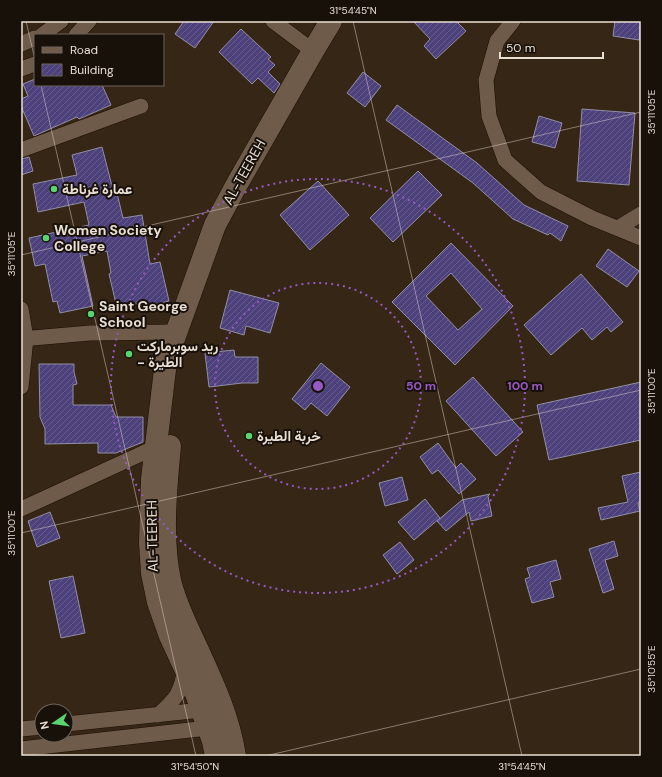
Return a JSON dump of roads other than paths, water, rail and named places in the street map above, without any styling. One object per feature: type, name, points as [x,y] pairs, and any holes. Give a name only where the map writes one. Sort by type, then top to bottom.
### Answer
[{"type":"main road","name":"AL-TEEREH","points":[[216,756],[213,741],[194,688],[170,636],[158,602],[152,573],[150,527],[152,479],[166,361],[215,225],[331,21]]},
{"type":"main road","name":"AL-TEEREH","points":[[176,332],[180,360],[174,402],[168,468],[166,532],[170,580],[183,618],[224,712],[233,741],[235,756]]},
{"type":"street","points":[[43,34],[61,21]]},
{"type":"street","points":[[77,34],[89,21]]},
{"type":"street","points":[[273,21],[313,51]]},
{"type":"street","points":[[513,21],[497,41],[486,80],[489,116],[505,160],[541,192],[592,218],[641,238]]},
{"type":"street","points":[[21,44],[34,38]]},
{"type":"street","points":[[21,69],[34,64]]},
{"type":"street","points":[[21,150],[141,106]]},
{"type":"street","points":[[618,228],[641,214]]},
{"type":"street","points":[[21,309],[24,339],[21,387]]},
{"type":"street","points":[[24,339],[90,333],[176,332]]},
{"type":"street","points":[[21,509],[156,447]]},
{"type":"street","points":[[158,715],[176,697],[183,681],[185,668]]},
{"type":"street","points":[[21,749],[205,719],[224,712]]},
{"type":"street","points":[[74,723],[158,715],[205,719]]},
{"type":"street","points":[[21,729],[34,728]]},
{"type":"place","name":"عمارة غرناطة","points":[[54,189]]},
{"type":"place","name":"Women Society College","points":[[46,238]]},
{"type":"place","name":"Saint George School","points":[[91,314]]},
{"type":"place","name":"ريد سوبرماركت - الطيرة","points":[[129,354]]},
{"type":"place","name":"خربة الطيرة","points":[[249,436]]}]
